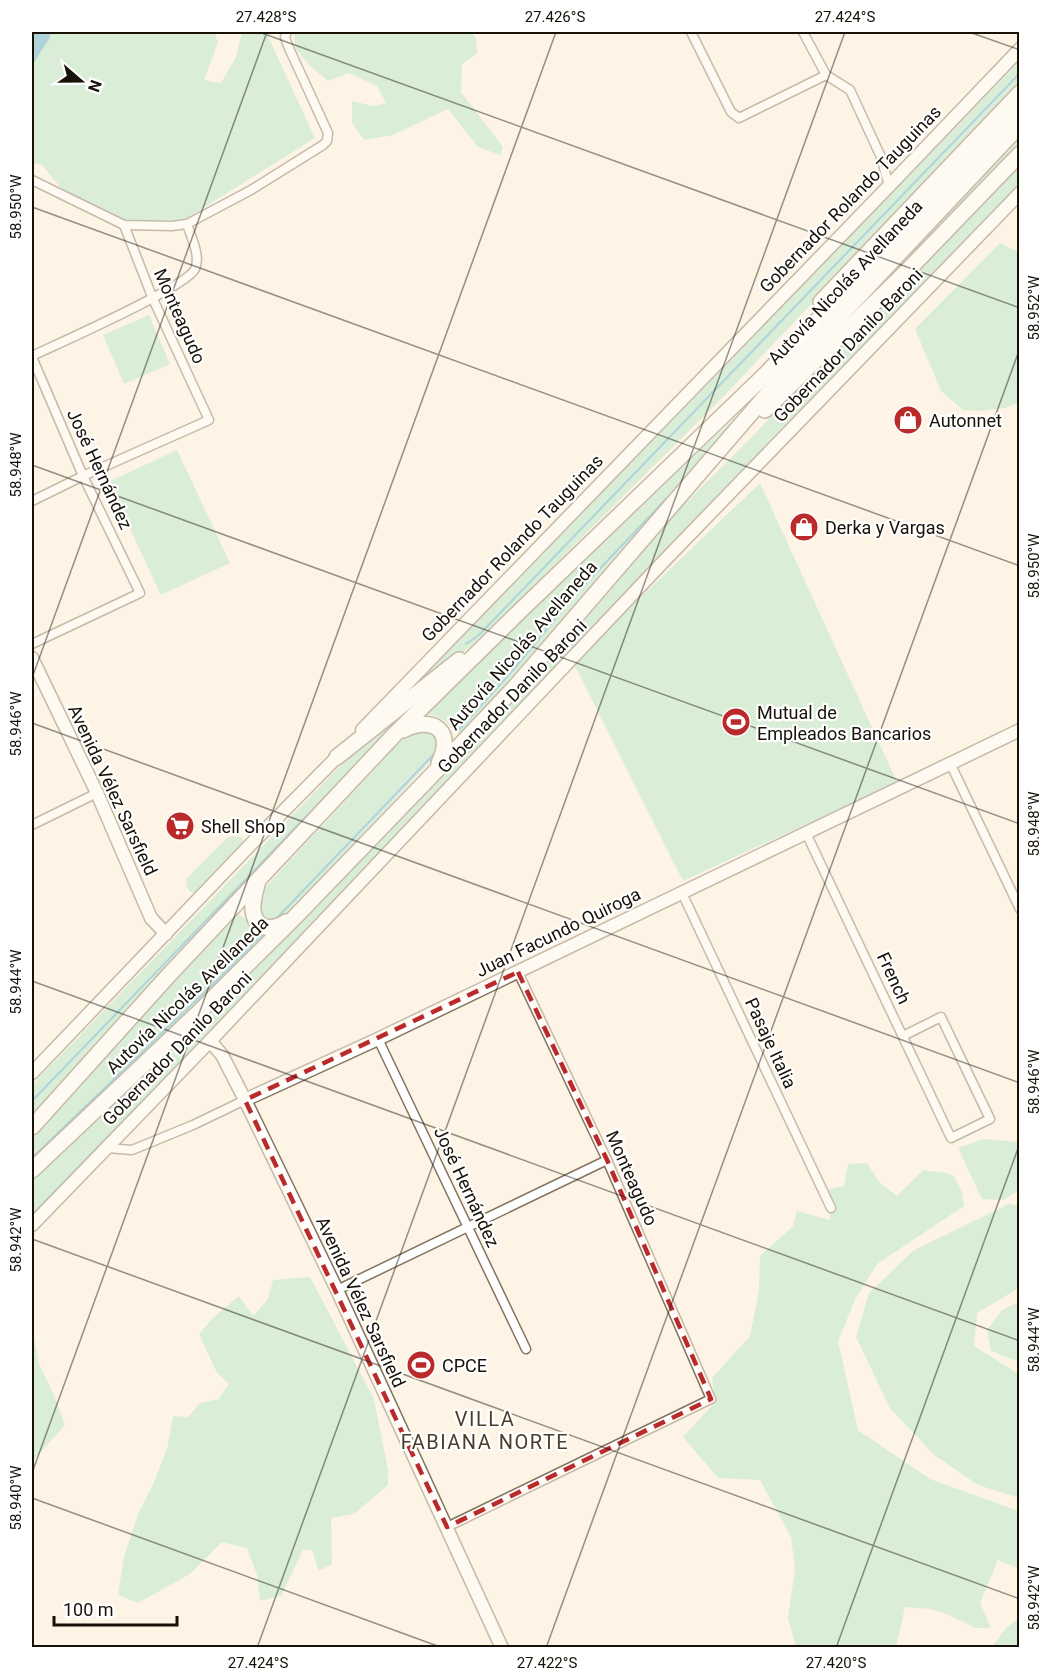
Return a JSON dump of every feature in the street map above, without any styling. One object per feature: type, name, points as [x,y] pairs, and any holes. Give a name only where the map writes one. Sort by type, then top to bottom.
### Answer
[{"type":"highway","points":[[653,483],[731,396],[1020,93]]},
{"type":"highway","name":"Autovía Nicolás Avellaneda","points":[[32,1127],[259,877],[396,733],[765,375],[1020,109]]},
{"type":"highway","name":"Autovía Nicolás Avellaneda","points":[[32,1170],[197,1014],[295,917],[433,774],[516,686],[776,384],[1020,125]]},
{"type":"highway","points":[[696,477],[908,270],[1020,154]]},
{"type":"highway","points":[[337,756],[520,611]]},
{"type":"highway","points":[[396,733],[410,726],[421,724],[434,726],[440,731],[445,739],[446,748],[433,774]]},
{"type":"highway","points":[[259,877],[253,908],[260,924],[277,927],[295,917]]},
{"type":"street","points":[[32,180],[124,225],[187,224],[251,190],[327,141],[328,133],[288,46],[285,37],[287,32]]},
{"type":"street","points":[[691,32],[731,112],[739,118],[826,75]]},
{"type":"street","points":[[803,32],[826,75],[850,90],[881,157],[889,186]]},
{"type":"street","name":"Gobernador Rolando Tauguinas","points":[[32,1074],[254,841],[1020,49]]},
{"type":"street","name":"Gobernador Danilo Baroni","points":[[32,1225],[210,1041],[656,570],[1020,193]]},
{"type":"street","points":[[32,357],[153,299],[192,275],[198,259],[187,224]]},
{"type":"street","name":"Monteagudo","points":[[83,476],[209,420],[153,299],[124,225]]},
{"type":"street","name":"José Hernández","points":[[32,357],[83,476],[140,593],[32,644]]},
{"type":"street","points":[[32,501],[83,476]]},
{"type":"street","name":"Avenida Vélez Sarsfield","points":[[32,658],[97,793],[151,918],[166,934]]},
{"type":"street","name":"Juan Facundo Quiroga","points":[[107,1148],[132,1150],[193,1125],[378,1039],[1020,730]]},
{"type":"street","points":[[950,763],[1020,909]]},
{"type":"street","points":[[32,825],[97,793]]},
{"type":"street","name":"French","points":[[806,833],[951,1138],[990,1119],[941,1017],[903,1036]]},
{"type":"street","name":"Pasaje Italia","points":[[682,893],[831,1208]]},
{"type":"street","name":"Monteagudo","points":[[447,1527],[711,1399],[607,1160],[518,972]]},
{"type":"street","name":"José Hernández","points":[[378,1039],[526,1349]]},
{"type":"street","name":"Avenida Vélez Sarsfield","points":[[210,1041],[222,1055],[245,1100],[337,1290],[502,1647]]},
{"type":"street","points":[[337,1290],[607,1160]]},
{"type":"highlighted area","points":[[518,972],[607,1160],[711,1399],[447,1527],[245,1100]]},
{"type":"green space","points":[[51,32],[214,32],[218,42],[204,80],[221,83],[236,57],[242,32],[266,32],[315,138],[184,220],[126,220],[68,196],[41,164],[32,163],[32,66]]},
{"type":"green space","points":[[294,32],[472,32],[476,38],[477,53],[462,64],[461,92],[503,147],[500,155],[478,147],[448,109],[393,135],[364,140],[352,123],[352,101],[373,106],[386,103],[377,86],[349,73],[328,81],[310,66],[295,48]]},
{"type":"green space","points":[[1019,62],[1019,86],[723,397],[486,633],[365,737]]},
{"type":"green space","points":[[1019,140],[1019,149],[909,260],[905,257]]},
{"type":"green space","points":[[1019,165],[1019,187],[32,1216],[32,1180],[217,1007],[278,946],[501,713],[662,526],[838,347],[922,266]]},
{"type":"green space","points":[[1000,243],[1019,252],[1019,403],[1005,408],[963,410],[941,391],[915,329]]},
{"type":"green space","points":[[149,315],[170,364],[124,384],[103,335]]},
{"type":"green space","points":[[739,414],[513,680],[462,732],[458,734],[441,719],[426,714],[531,611]]},
{"type":"green space","points":[[177,450],[230,563],[161,595],[108,482]]},
{"type":"green space","name":"Mutual de Empleados Bancarios","points":[[760,483],[897,782],[683,881],[573,662]]},
{"type":"green space","points":[[423,699],[287,841],[32,1115],[32,1085],[340,766]]},
{"type":"green space","points":[[422,727],[438,737],[437,754],[288,915],[271,922],[262,919],[256,903],[258,895],[410,731]]},
{"type":"green space","points":[[241,837],[245,844],[196,895],[190,892],[186,885],[187,878],[227,838]]},
{"type":"green space","points":[[236,914],[241,915],[252,927],[272,931],[166,1036],[84,1110],[32,1161],[32,1138]]},
{"type":"green space","points":[[984,1139],[1019,1142],[1019,1190],[1003,1200],[982,1199],[958,1148]]},
{"type":"green space","points":[[867,1163],[880,1183],[897,1196],[923,1170],[954,1176],[962,1192],[964,1206],[877,1264],[855,1300],[838,1341],[858,1430],[930,1479],[1019,1511],[1019,1569],[998,1560],[980,1603],[991,1628],[976,1628],[931,1609],[905,1607],[896,1647],[796,1647],[788,1618],[795,1569],[791,1537],[760,1480],[718,1478],[683,1437],[715,1402],[712,1378],[750,1336],[759,1290],[760,1256],[793,1226],[797,1211],[830,1220],[829,1189],[844,1186],[848,1164]]},
{"type":"green space","points":[[1009,1204],[1019,1206],[1019,1288],[977,1313],[974,1346],[1019,1374],[1019,1498],[978,1485],[934,1455],[890,1408],[856,1337],[869,1293],[914,1250]]},
{"type":"green space","points":[[310,1277],[374,1399],[388,1470],[388,1485],[354,1514],[331,1518],[332,1564],[319,1571],[312,1550],[303,1550],[281,1596],[260,1601],[257,1575],[247,1548],[222,1542],[190,1574],[138,1603],[118,1595],[124,1557],[138,1514],[167,1449],[173,1416],[188,1417],[200,1403],[219,1399],[229,1384],[217,1373],[199,1334],[213,1318],[239,1296],[253,1316],[268,1299],[273,1280]]},
{"type":"green space","points":[[1019,1302],[1019,1362],[991,1351],[987,1330],[1002,1310]]},
{"type":"green space","points":[[32,1326],[39,1364],[65,1425],[32,1462]]},
{"type":"green space","points":[[1018,1619],[1019,1647],[992,1647],[1005,1629]]},
{"type":"water","points":[[32,32],[51,32],[32,66]]},
{"type":"waterway","points":[[466,644],[479,635],[1020,73]]},
{"type":"waterway","points":[[459,730],[514,669],[573,597],[666,499]]},
{"type":"waterway","points":[[276,919],[436,752]]},
{"type":"waterway","points":[[32,1101],[352,769]]},
{"type":"waterway","points":[[32,1158],[263,934]]},
{"type":"waterway","points":[[33,1214],[174,1069]]},
{"type":"place","name":"Autonnet","points":[[908,420]]},
{"type":"place","name":"Derka y Vargas","points":[[804,527]]},
{"type":"place","name":"Mutual de Empleados Bancarios","points":[[736,722]]},
{"type":"place","name":"Shell Shop","points":[[180,826]]},
{"type":"place","name":"CPCE","points":[[421,1365]]},
{"type":"district","name":"VILLA FABIANA NORTE","points":[[485,1430]]}]
